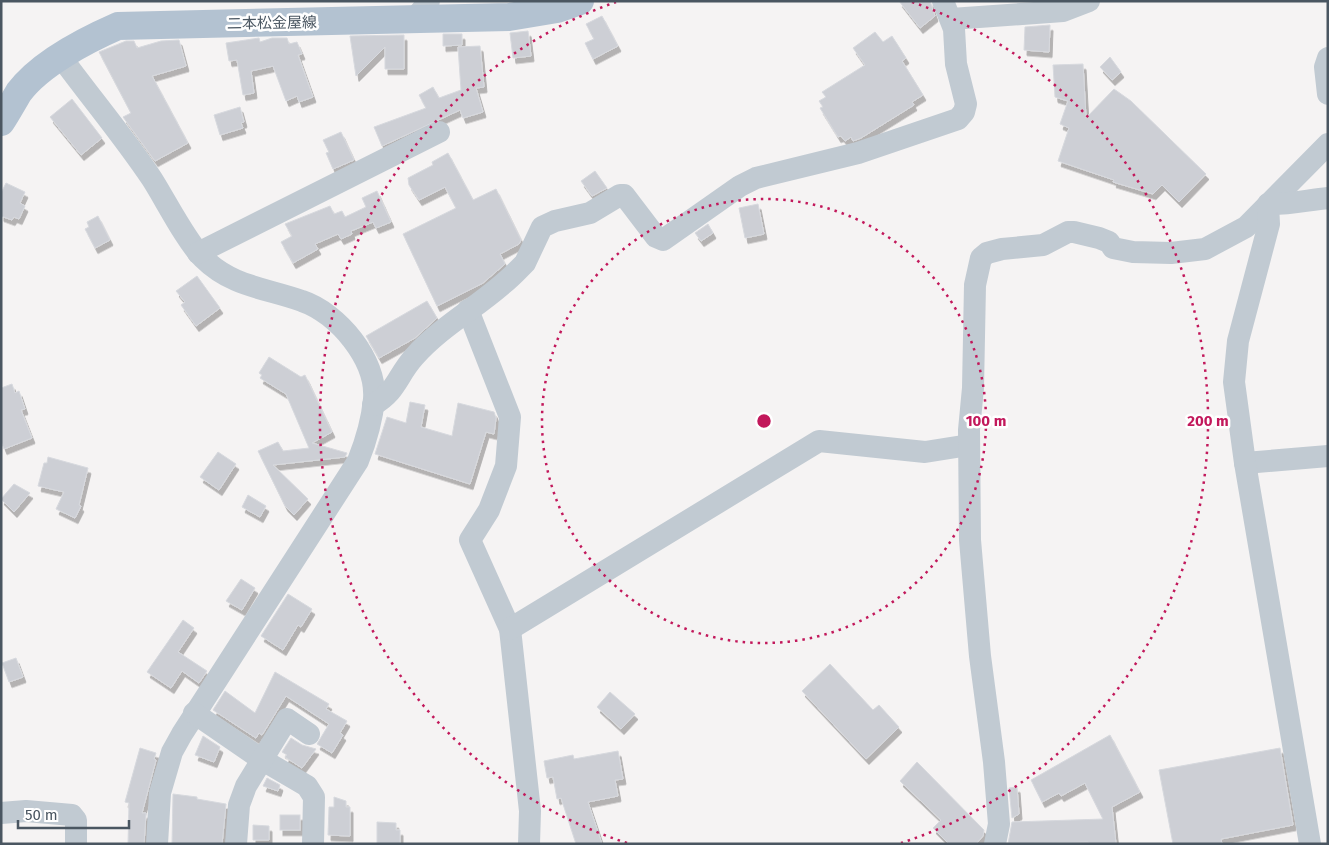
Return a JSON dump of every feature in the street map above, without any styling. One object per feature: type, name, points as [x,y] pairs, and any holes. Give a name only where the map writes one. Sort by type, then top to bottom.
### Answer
[{"type":"main road","name":"二本松金屋線","points":[[1,122],[25,86],[36,74],[93,37],[118,26],[421,11],[509,17],[557,9],[580,1]]},
{"type":"street","points":[[373,405],[387,397],[407,366],[423,348],[468,310],[508,280],[525,263],[542,227],[555,221],[590,213],[620,195],[627,198],[656,237],[663,240],[740,186],[756,178],[858,153],[958,120],[964,112],[966,104],[956,64],[954,29],[947,10],[1063,11],[1089,1]]},
{"type":"street","points":[[61,57],[150,177],[198,253],[220,271],[244,285],[304,301],[338,322],[361,353],[372,382],[372,420],[358,461],[194,713],[172,752],[160,793],[157,844]]},
{"type":"street","points":[[1328,58],[1325,67],[1328,94]]},
{"type":"street","points":[[198,253],[439,132]]},
{"type":"street","points":[[995,844],[998,824],[970,540],[969,445],[975,285],[979,263],[987,253],[1002,248],[1043,245],[1068,232],[1099,238],[1108,242],[1113,248],[1133,252],[1171,253],[1205,250],[1239,232],[1328,144]]},
{"type":"street","points":[[1268,204],[1328,198]]},
{"type":"street","points":[[1268,204],[1269,224],[1238,341],[1234,382],[1245,463],[1310,844]]},
{"type":"street","points":[[468,310],[510,416],[506,466],[490,510],[470,540],[510,629],[530,812],[529,844]]},
{"type":"street","points":[[510,629],[819,441],[925,452],[969,445]]},
{"type":"street","points":[[1245,463],[1328,456]]},
{"type":"street","points":[[194,713],[261,759],[308,786],[314,797],[312,844]]},
{"type":"street","points":[[236,844],[239,805],[246,786],[287,719],[309,734]]},
{"type":"street","points":[[1,813],[26,811],[72,815],[76,820],[76,844]]},
{"type":"building","points":[[899,1],[930,1],[935,16],[920,28]]},
{"type":"building","points":[[602,16],[618,46],[593,59],[585,43],[594,39],[586,24]]},
{"type":"building","points":[[1050,25],[1049,52],[1024,50],[1025,27]]},
{"type":"building","points":[[528,31],[531,56],[513,58],[510,33]]},
{"type":"building","points":[[875,32],[883,42],[892,36],[906,58],[902,61],[923,95],[912,102],[914,105],[861,138],[853,141],[851,137],[845,141],[841,136],[838,137],[820,108],[823,107],[819,101],[826,97],[822,92],[865,65],[853,48]]},
{"type":"building","points":[[443,34],[462,34],[462,45],[443,46]]},
{"type":"building","points":[[404,35],[404,69],[385,69],[385,47],[356,76],[350,36]]},
{"type":"building","points":[[259,38],[260,42],[272,38],[287,38],[289,44],[297,42],[302,54],[298,55],[313,97],[299,102],[297,96],[286,101],[273,66],[251,71],[254,93],[243,95],[237,60],[229,61],[226,43]]},
{"type":"building","points":[[179,40],[186,66],[152,76],[188,143],[155,161],[123,117],[131,113],[99,52],[126,41],[134,41],[137,48],[161,41]]},
{"type":"building","points":[[480,46],[484,87],[476,88],[483,112],[463,118],[460,110],[382,146],[374,127],[426,108],[419,95],[433,87],[439,98],[461,90],[458,47]]},
{"type":"building","points":[[1110,57],[1121,72],[1112,80],[1100,67]]},
{"type":"building","points":[[1083,64],[1086,118],[1114,89],[1131,101],[1206,174],[1179,202],[1162,185],[1153,194],[1113,182],[1114,180],[1058,161],[1069,128],[1060,124],[1068,101],[1055,97],[1053,65]]},
{"type":"building","points":[[72,99],[102,138],[81,155],[50,117]]},
{"type":"building","points":[[240,107],[244,122],[241,123],[243,128],[220,135],[214,115]]},
{"type":"building","points":[[341,132],[354,160],[333,169],[326,153],[329,152],[323,140]]},
{"type":"building","points":[[448,153],[473,200],[496,189],[521,240],[519,244],[500,254],[505,264],[483,283],[437,306],[403,234],[456,208],[445,187],[419,200],[409,185],[408,178],[433,165],[432,162]]},
{"type":"building","points":[[595,171],[607,188],[592,196],[581,181]]},
{"type":"building","points":[[6,183],[25,192],[20,203],[25,206],[19,219],[14,217],[12,220],[1,216],[1,193]]},
{"type":"building","points":[[377,191],[391,222],[376,228],[373,222],[351,231],[352,234],[341,239],[338,234],[315,244],[318,249],[293,263],[281,242],[292,236],[285,224],[330,206],[334,214],[342,211],[345,217],[366,207],[362,198]]},
{"type":"building","points":[[758,204],[764,234],[745,238],[739,208]]},
{"type":"building","points":[[98,216],[110,240],[95,248],[85,229],[89,227],[87,222]]},
{"type":"building","points":[[708,224],[713,233],[701,241],[695,233]]},
{"type":"building","points":[[197,276],[220,308],[196,326],[181,305],[185,302],[176,291]]},
{"type":"building","points":[[427,301],[437,318],[415,338],[379,358],[366,336]]},
{"type":"building","points":[[269,357],[301,377],[305,375],[332,432],[312,443],[347,453],[345,457],[273,465],[308,499],[294,515],[285,506],[258,451],[278,442],[283,451],[309,448],[286,394],[260,378],[262,375],[259,373]]},
{"type":"building","points":[[12,384],[15,393],[19,391],[25,409],[21,410],[32,438],[4,449],[1,441],[1,388]]},
{"type":"building","points":[[410,402],[425,405],[421,427],[452,436],[458,403],[494,412],[496,418],[494,434],[486,432],[470,484],[375,454],[387,417],[406,423]]},
{"type":"building","points":[[218,452],[236,464],[219,490],[200,477]]},
{"type":"building","points":[[48,457],[88,468],[79,505],[81,506],[75,518],[56,509],[64,492],[38,486],[44,463],[47,463]]},
{"type":"building","points":[[14,484],[30,493],[14,512],[1,499]]},
{"type":"building","points":[[248,495],[266,506],[260,517],[242,507]]},
{"type":"building","points":[[241,579],[255,588],[242,610],[226,601]]},
{"type":"building","points":[[288,594],[312,609],[301,627],[298,625],[283,650],[261,636]]},
{"type":"building","points":[[183,620],[194,628],[178,652],[207,671],[199,683],[182,671],[171,688],[147,672]]},
{"type":"building","points":[[16,658],[23,677],[9,682],[2,663]]},
{"type":"building","points":[[830,664],[873,710],[879,705],[899,727],[866,759],[802,691]]},
{"type":"building","points":[[275,672],[329,704],[326,709],[347,721],[340,733],[343,735],[332,753],[317,744],[329,724],[286,696],[262,735],[259,733],[256,738],[213,710],[225,691],[255,713]]},
{"type":"building","points":[[610,692],[635,714],[621,729],[597,707]]},
{"type":"building","points":[[1110,735],[1140,792],[1112,807],[1116,844],[1089,844],[1088,842],[1008,844],[1012,822],[1103,819],[1085,783],[1061,796],[1059,793],[1042,802],[1031,780]]},
{"type":"building","points":[[203,736],[220,747],[214,762],[195,755]]},
{"type":"building","points":[[291,738],[302,745],[316,749],[302,768],[285,757],[287,755],[282,752]]},
{"type":"building","points":[[140,748],[156,753],[154,759],[156,760],[142,813],[146,813],[144,844],[128,844],[129,803],[125,802]]},
{"type":"building","points":[[1280,748],[1293,825],[1221,839],[1222,844],[1173,844],[1159,770]]},
{"type":"building","points":[[618,751],[623,779],[615,780],[618,796],[588,802],[602,844],[576,844],[561,798],[557,799],[553,777],[547,778],[544,761],[573,755],[574,759]]},
{"type":"building","points":[[917,762],[984,830],[983,836],[976,844],[949,844],[933,828],[941,820],[900,781]]},
{"type":"building","points":[[267,778],[280,785],[278,791],[263,786]]},
{"type":"building","points":[[1017,787],[1019,814],[1012,818],[1009,788]]},
{"type":"building","points":[[173,794],[197,797],[197,799],[226,804],[222,844],[172,844]]},
{"type":"building","points":[[334,797],[346,801],[346,807],[350,807],[350,836],[328,835],[329,807],[334,807]]},
{"type":"building","points":[[280,815],[300,815],[300,830],[280,830]]},
{"type":"building","points":[[377,822],[396,823],[396,830],[400,830],[400,844],[377,844]]},
{"type":"building","points":[[253,825],[269,826],[269,840],[253,840]]}]
